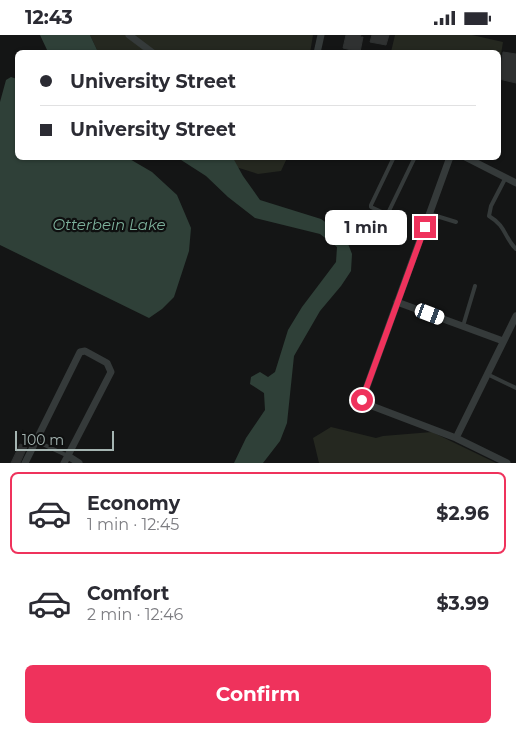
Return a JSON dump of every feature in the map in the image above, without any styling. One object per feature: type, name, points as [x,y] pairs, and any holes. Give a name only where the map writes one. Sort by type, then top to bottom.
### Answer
[{"type":"street","points":[[128,35],[150,50]]},
{"type":"street","points":[[318,50],[321,35]]},
{"type":"street","points":[[449,160],[362,400],[364,403],[456,438],[507,463]]},
{"type":"street","points":[[471,160],[516,183]]},
{"type":"street","points":[[397,302],[504,341]]},
{"type":"street","points":[[456,438],[516,316]]},
{"type":"street","points":[[25,463],[80,352],[86,351],[107,363],[111,372],[66,459],[79,463]]},
{"type":"lane","points":[[393,160],[371,205],[371,207],[386,214],[414,160]]},
{"type":"lane","points":[[506,177],[491,206],[489,215],[499,222],[516,249]]},
{"type":"lane","points":[[430,214],[456,222]]},
{"type":"lane","points":[[462,326],[475,285]]},
{"type":"lane","points":[[487,375],[516,388]]},
{"type":"lane","points":[[36,441],[66,459]]},
{"type":"shaded area","points":[[90,35],[313,35],[310,50],[97,50]]},
{"type":"shaded area","points":[[395,35],[472,35],[503,42],[501,54],[501,50],[391,50]]},
{"type":"shaded area","points":[[213,160],[286,160],[281,171],[258,174]]},
{"type":"shaded area","points":[[331,427],[376,438],[432,432],[496,463],[319,463],[313,438]]},
{"type":"water","points":[[40,35],[90,35],[97,50],[47,50]]},
{"type":"water","name":"Otterbein Lake","points":[[11,77],[15,78],[15,160],[131,160],[152,172],[177,195],[191,228],[189,251],[174,297],[149,318],[0,245],[0,102],[6,80]]},
{"type":"water","points":[[181,160],[234,160],[260,200],[321,219],[345,236],[352,254],[351,271],[320,311],[294,356],[287,423],[280,441],[263,463],[234,463],[246,438],[265,410],[264,393],[250,384],[251,377],[260,372],[268,377],[275,372],[288,330],[302,307],[336,262],[337,247],[320,234],[255,218],[228,197],[206,176]]},
{"type":"building","points":[[346,35],[361,35],[360,37],[363,37],[360,50],[343,48]]},
{"type":"building","points":[[372,35],[389,35],[386,45],[370,42]]},
{"type":"building","points":[[503,52],[516,54],[516,83],[501,79]]},
{"type":"building","points":[[20,444],[27,447],[20,463],[11,463]]},
{"type":"route","points":[[362,400],[362,394],[425,227]]}]
